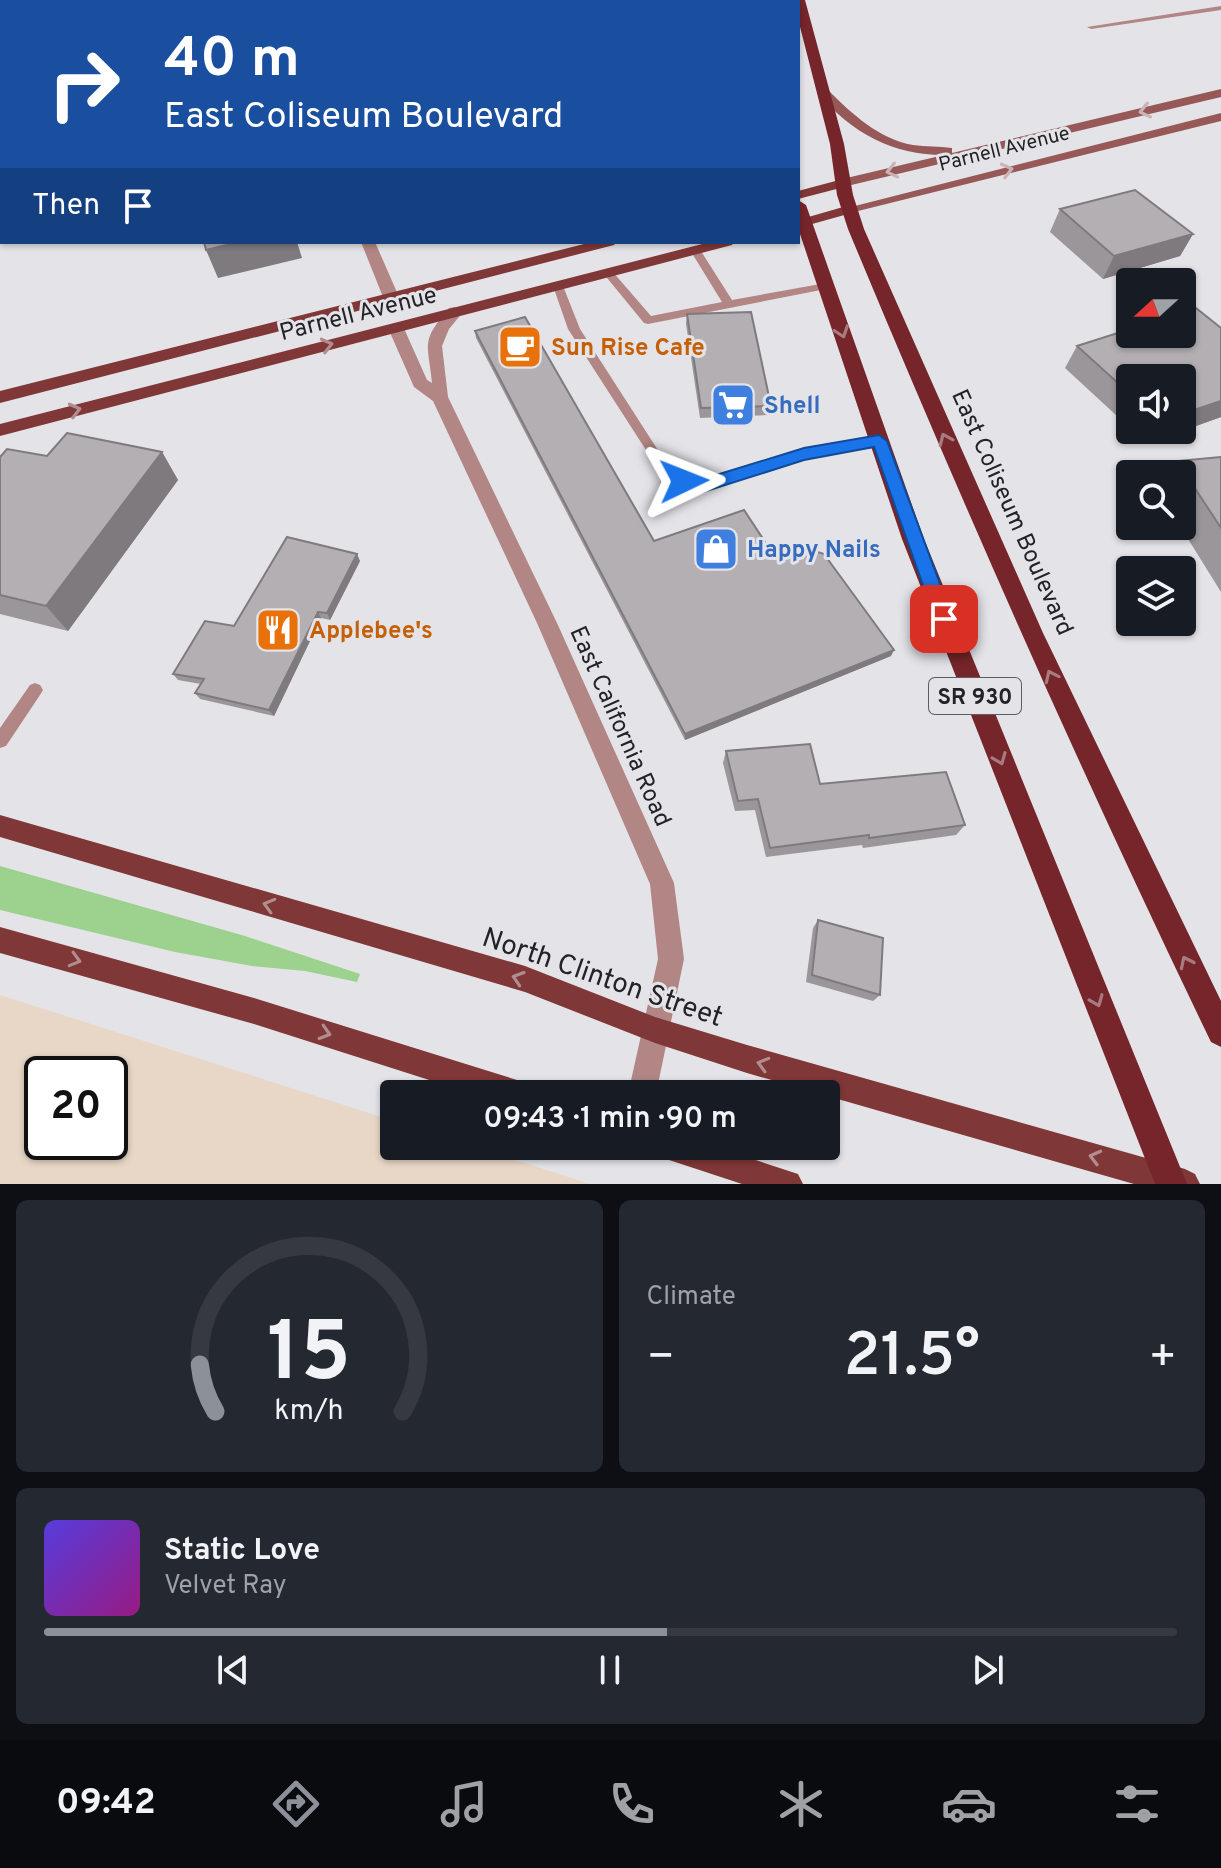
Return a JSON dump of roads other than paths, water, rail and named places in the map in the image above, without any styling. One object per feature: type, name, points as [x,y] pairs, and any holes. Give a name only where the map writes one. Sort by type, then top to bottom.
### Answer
[{"type":"highway","name":"East Coliseum Boulevard","points":[[800,4],[850,209],[918,377],[1129,845],[1221,1032]]},
{"type":"highway","name":"SR 930","points":[[800,217],[913,539],[1175,1183]]},
{"type":"main road","points":[[824,93],[853,123],[873,137],[932,152],[983,150]]},
{"type":"main road","name":"Parnell Avenue","points":[[800,194],[1221,93]]},
{"type":"main road","name":"Parnell Avenue","points":[[800,217],[850,209],[1221,117]]},
{"type":"main road","name":"Parnell Avenue","points":[[0,397],[601,244]]},
{"type":"main road","name":"Parnell Avenue","points":[[0,430],[719,244]]},
{"type":"main road","name":"North Clinton Street","points":[[0,826],[525,979],[655,1030],[1175,1183]]},
{"type":"main road","points":[[0,940],[254,1011],[473,1080]]},
{"type":"main road","points":[[712,1160],[788,1184]]},
{"type":"street","points":[[369,244],[391,297]]},
{"type":"street","name":"East California Road","points":[[440,397],[442,375],[432,352],[434,338],[455,312]]},
{"type":"street","name":"East California Road","points":[[396,328],[420,383],[440,397],[547,623],[662,883],[671,959],[645,1080]]},
{"type":"lane","points":[[1091,27],[1221,8]]},
{"type":"lane","points":[[695,250],[729,304]]},
{"type":"lane","points":[[608,273],[648,320],[826,286]]},
{"type":"lane","points":[[558,286],[574,329],[668,475],[700,487],[804,454],[879,441]]},
{"type":"lane","points":[[0,741],[35,690]]},
{"type":"place","name":"Sun Rise Cafe","points":[[520,347]]},
{"type":"place","name":"Shell","points":[[733,405]]},
{"type":"place","name":"Happy Nails","points":[[716,549]]},
{"type":"place","name":"Applebee's","points":[[278,630]]}]
